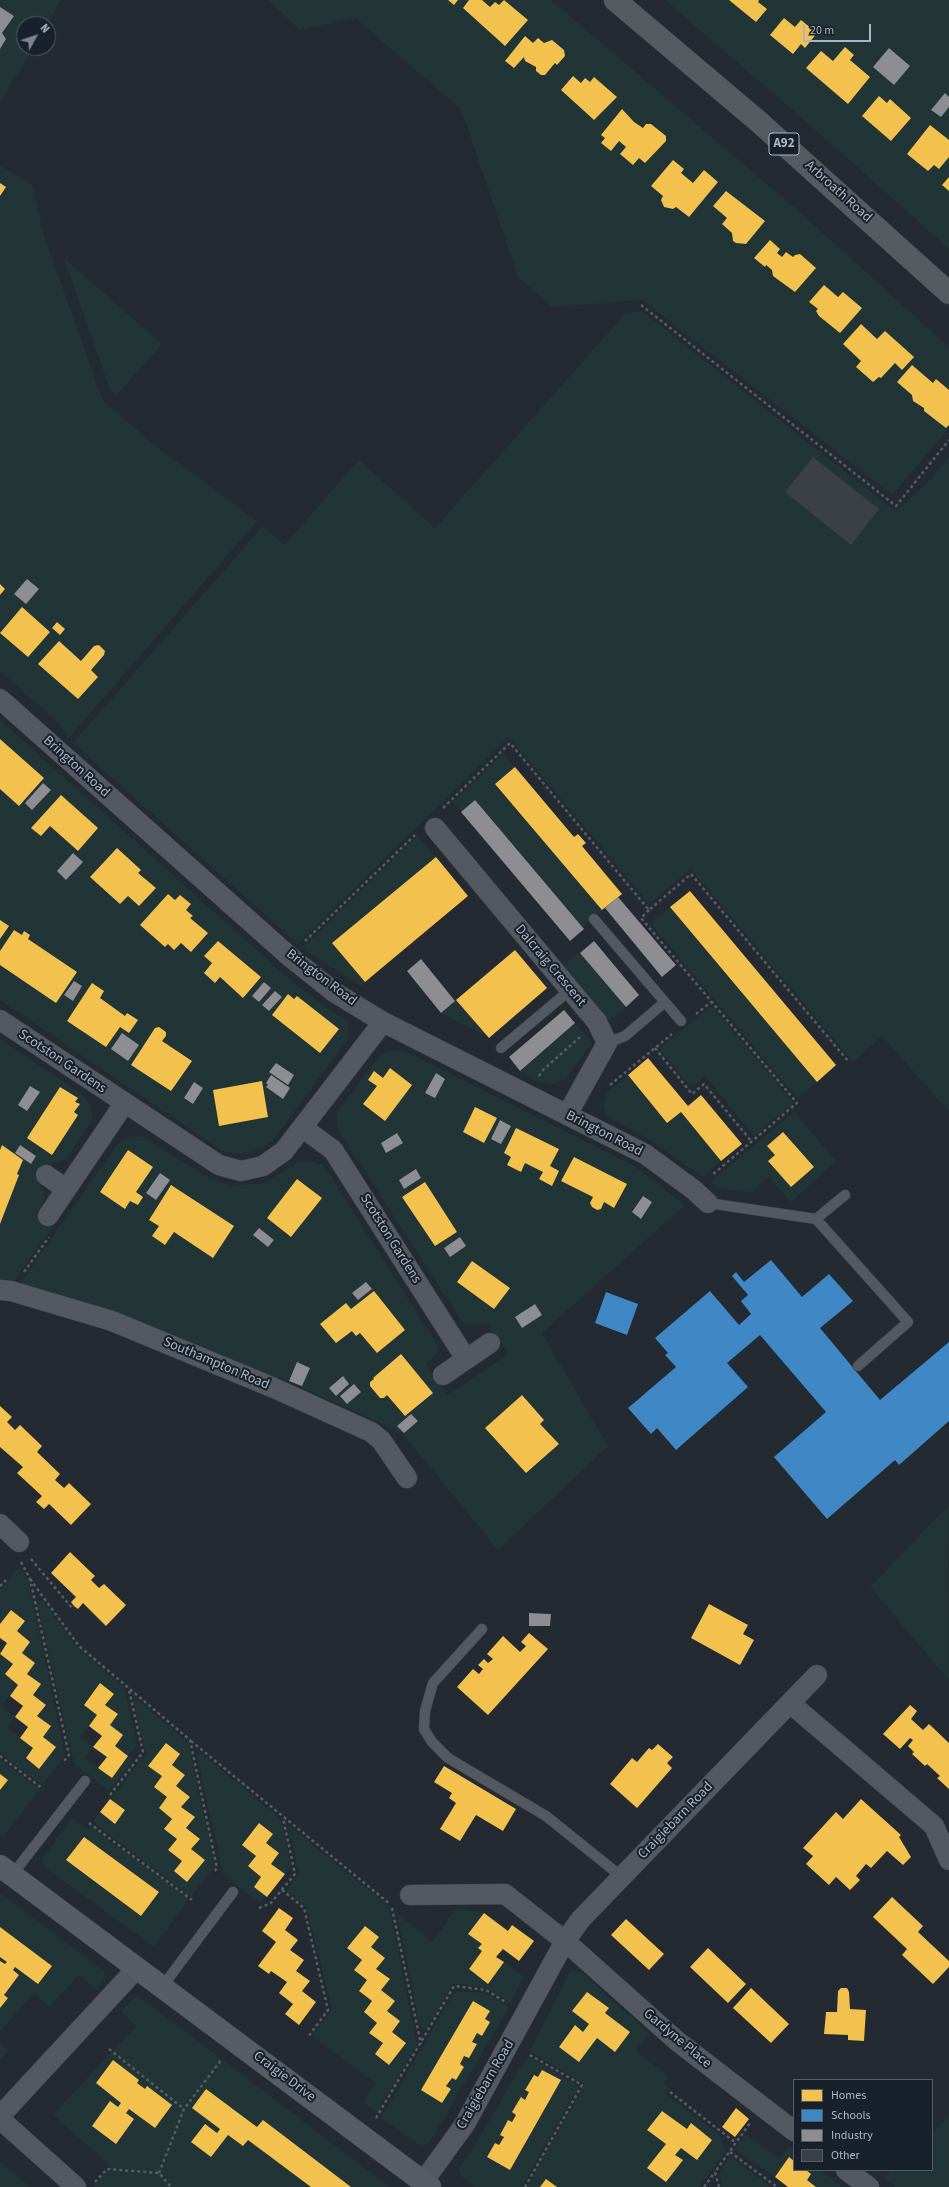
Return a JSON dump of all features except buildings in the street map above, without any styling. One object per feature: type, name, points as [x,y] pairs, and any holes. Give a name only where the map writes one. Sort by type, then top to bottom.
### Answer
[{"type":"main road","name":"Arbroath Road","points":[[615,0],[759,122],[949,293]]},
{"type":"street","name":"Brington Road","points":[[0,699],[289,956],[334,992],[383,1022],[645,1154],[694,1190],[708,1203]]},
{"type":"street","name":"Dalcraig Crescent","points":[[431,824],[597,1022],[607,1043]]},
{"type":"street","name":"Scotston Gardens","points":[[0,1020],[124,1104],[219,1165],[241,1171],[263,1166],[284,1151],[383,1022]]},
{"type":"street","points":[[567,1115],[607,1043]]},
{"type":"street","points":[[48,1216],[124,1104]]},
{"type":"street","name":"Scotston Gardens","points":[[303,1128],[333,1150],[466,1360]]},
{"type":"street","points":[[46,1175],[66,1189]]},
{"type":"street","name":"Southampton Road","points":[[6,1290],[112,1321],[274,1388],[371,1432],[381,1440],[407,1478]]},
{"type":"street","points":[[442,1375],[490,1343]]},
{"type":"street","points":[[0,1524],[23,1548]]},
{"type":"street","name":"Craigiebarn Road","points":[[427,2184],[465,2124],[565,1941],[582,1919],[818,1675]]},
{"type":"street","points":[[790,1703],[934,1826],[949,1860]]},
{"type":"street","name":"Craigie Drive","points":[[6,1871],[427,2184]]},
{"type":"street","points":[[410,1895],[505,1894],[565,1941]]},
{"type":"street","name":"Gardyne Place","points":[[565,1941],[677,2041],[793,2129]]},
{"type":"street","points":[[76,2187],[0,2118],[137,1968]]},
{"type":"street","points":[[847,2171],[868,2187]]},
{"type":"lane","points":[[594,919],[665,1002],[680,1025]]},
{"type":"lane","points":[[501,1048],[570,990]]},
{"type":"lane","points":[[607,1043],[625,1036],[665,1002]]},
{"type":"lane","points":[[816,1220],[844,1195]]},
{"type":"lane","points":[[708,1203],[816,1220],[908,1322],[858,1366]]},
{"type":"lane","points":[[482,1629],[432,1683],[425,1712],[424,1729],[432,1742],[448,1758],[546,1816],[622,1877]]},
{"type":"lane","points":[[6,1871],[85,1781]]},
{"type":"lane","points":[[162,1987],[233,1892]]},
{"type":"path","points":[[641,305],[896,506],[949,440]]},
{"type":"path","points":[[289,956],[431,824],[510,743],[649,910]]},
{"type":"path","points":[[694,1190],[797,1103],[641,918],[691,874],[848,1061]]},
{"type":"path","points":[[695,1015],[711,1002]]},
{"type":"path","points":[[529,1095],[544,1069],[597,1022]]},
{"type":"path","points":[[594,1068],[609,1086],[680,1025]]},
{"type":"path","points":[[655,1048],[692,1094],[704,1084],[752,1142]]},
{"type":"path","points":[[6,1290],[58,1225],[48,1216]]},
{"type":"path","points":[[23,1548],[72,1608],[74,1606]]},
{"type":"path","points":[[20,1562],[30,1579],[79,1646],[283,1818],[392,1905],[421,2044]]},
{"type":"path","points":[[30,1579],[69,1755],[64,1761]]},
{"type":"path","points":[[0,1586],[6,1580]]},
{"type":"path","points":[[110,1795],[142,1752],[128,1688]]},
{"type":"path","points":[[190,1740],[217,1868],[214,1872]]},
{"type":"path","points":[[0,1756],[43,1789]]},
{"type":"path","points":[[259,1908],[270,1903],[295,1874],[283,1818]]},
{"type":"path","points":[[90,1823],[192,1900]]},
{"type":"path","points":[[282,1890],[304,1908],[328,2010],[308,2036]]},
{"type":"path","points":[[376,2119],[454,1986],[486,1990],[526,2014]]},
{"type":"path","points":[[510,2044],[582,2085],[525,2187]]},
{"type":"path","points":[[109,2049],[184,2109]]},
{"type":"path","points":[[159,2173],[184,2109],[224,2057]]},
{"type":"path","points":[[670,2092],[736,2142]]},
{"type":"path","points":[[704,2187],[762,2107]]},
{"type":"path","points":[[730,2152],[777,2187]]},
{"type":"path","points":[[91,2187],[107,2169],[159,2173],[171,2187]]},
{"type":"path","points":[[715,2172],[719,2187]]},
{"type":"shaded area","points":[[0,0],[61,0],[52,16],[16,16],[16,56],[28,56],[0,103]]},
{"type":"shaded area","points":[[268,0],[551,0],[795,208],[949,347],[949,428],[892,495],[642,300],[552,307],[518,277],[461,109],[355,18],[300,30]]},
{"type":"shaded area","points":[[665,0],[949,0],[949,249],[827,140]]},
{"type":"shaded area","points":[[0,165],[32,185],[44,235],[103,401],[158,448],[257,521],[68,739],[59,723],[0,671]]},
{"type":"shaded area","points":[[64,258],[162,344],[117,395],[110,390]]},
{"type":"shaded area","points":[[642,311],[896,512],[932,478],[949,456],[949,1112],[882,1036],[853,1062],[691,869],[649,904],[509,737],[298,944],[73,743],[263,526],[284,545],[359,460],[435,528],[625,314]]},
{"type":"shaded area","points":[[0,720],[296,985],[349,1023],[348,1039],[275,1138],[261,1149],[244,1154],[224,1152],[0,1000]]},
{"type":"shaded area","points":[[503,753],[515,767],[496,784],[602,910],[582,927],[475,800],[461,812],[453,802]]},
{"type":"shaded area","points":[[417,836],[436,857],[332,943],[365,982],[361,986],[302,948]]},
{"type":"shaded area","points":[[670,907],[817,1082],[797,1098],[651,924]]},
{"type":"shaded area","points":[[579,952],[626,1007],[609,1021],[563,966]]},
{"type":"shaded area","points":[[456,1000],[489,1038],[441,1013]]},
{"type":"shaded area","points":[[712,1006],[794,1103],[754,1136],[705,1076],[695,1085],[688,1084],[659,1049]]},
{"type":"shaded area","points":[[575,1023],[592,1043],[566,1079],[552,1084],[536,1081],[520,1071]]},
{"type":"shaded area","points":[[0,1039],[82,1094],[91,1106],[92,1120],[66,1160],[54,1162],[39,1184],[44,1191],[44,1202],[36,1212],[55,1225],[13,1282],[0,1280]]},
{"type":"shaded area","points":[[392,1050],[404,1051],[636,1167],[685,1205],[542,1333],[608,1446],[498,1550],[403,1434],[279,1377],[277,1380],[19,1285],[118,1143],[130,1137],[143,1137],[209,1178],[231,1186],[265,1183],[297,1162],[310,1161],[324,1165],[438,1346],[437,1354],[426,1364],[448,1395],[508,1354],[488,1325],[464,1325],[338,1130],[336,1113],[381,1054]]},
{"type":"shaded area","points":[[628,1075],[667,1123],[681,1112],[721,1161],[703,1177],[650,1140],[607,1116],[603,1104],[608,1091]]},
{"type":"shaded area","points":[[794,1112],[836,1161],[791,1202],[769,1177],[752,1192],[721,1189],[710,1182]]},
{"type":"shaded area","points":[[949,1505],[948,1562],[949,1680],[870,1587]]},
{"type":"shaded area","points":[[20,1566],[28,1580],[65,1755],[42,1785],[0,1753],[0,1654],[13,1664],[5,1675],[18,1685],[1,1706],[15,1717],[7,1727],[33,1748],[26,1758],[39,1769],[56,1747],[43,1737],[51,1726],[37,1716],[46,1705],[33,1695],[40,1684],[27,1674],[35,1663],[22,1653],[30,1642],[17,1631],[25,1621],[0,1624],[0,1590]]},
{"type":"shaded area","points":[[42,1600],[77,1647],[125,1689],[137,1745],[128,1756],[133,1760],[110,1791],[74,1764],[37,1602]],"holes":[[[100,1683],[114,1693],[105,1705],[118,1714],[110,1725],[123,1735],[115,1746],[128,1756],[112,1778],[85,1758],[93,1747],[81,1737],[97,1715],[84,1704]]]},
{"type":"shaded area","points":[[136,1699],[188,1742],[215,1866],[191,1897],[93,1822],[100,1812],[115,1823],[125,1810],[110,1799],[146,1754],[133,1702]],"holes":[[[166,1743],[172,1765],[185,1775],[176,1786],[189,1797],[181,1807],[194,1817],[186,1828],[200,1839],[191,1849],[204,1860],[187,1882],[174,1871],[182,1861],[168,1851],[177,1839],[164,1829],[172,1819],[159,1808],[167,1797],[162,1776],[148,1766]]]},
{"type":"shaded area","points":[[200,1752],[281,1819],[291,1866],[285,1874],[271,1864],[279,1853],[266,1843],[273,1833],[259,1823],[242,1845],[256,1856],[248,1866],[261,1877],[254,1887],[267,1897],[259,1903],[223,1874],[197,1756]]},
{"type":"shaded area","points":[[0,1759],[40,1789],[4,1836],[0,1833],[0,1790],[7,1780],[0,1774]]},
{"type":"shaded area","points":[[72,1818],[88,1830],[91,1827],[189,1899],[154,1947],[46,1868],[42,1859]],"holes":[[[84,1837],[158,1892],[142,1915],[67,1861]]]},
{"type":"shaded area","points":[[288,1825],[389,1906],[417,2044],[377,2113],[363,2102],[375,2083],[312,2036],[332,2009],[306,1907],[286,1891],[299,1874]],"holes":[[[365,1926],[379,1937],[371,1947],[384,1958],[376,1969],[390,1979],[381,1990],[394,2001],[387,2011],[400,2021],[392,2032],[389,2065],[375,2054],[383,2043],[369,2033],[377,2023],[364,2012],[372,2001],[359,1991],[367,1980],[354,1970],[362,1960]]]},
{"type":"shaded area","points":[[0,1893],[104,1971],[106,1979],[97,1990],[79,1975],[49,2007],[34,1993],[0,2032]]},
{"type":"shaded area","points":[[456,1909],[484,1913],[468,1934],[482,1944],[479,1948],[482,1951],[469,1969],[487,1984],[504,1962],[523,1976],[511,2003],[487,1988],[453,1984],[426,2030],[420,2026],[397,1913],[432,1942]]},
{"type":"shaded area","points":[[571,1970],[582,1973],[649,2033],[636,2051],[669,2076],[663,2083],[670,2089],[666,2094],[719,2134],[726,2152],[699,2187],[527,2187],[585,2084],[529,2051]]},
{"type":"shaded area","points":[[455,1991],[485,1993],[509,2007],[430,2142],[421,2146],[381,2118]],"holes":[[[473,2001],[490,2011],[485,2019],[489,2022],[482,2036],[477,2033],[472,2042],[477,2044],[464,2056],[460,2064],[464,2067],[456,2080],[452,2078],[446,2086],[451,2089],[442,2103],[421,2090]]]},
{"type":"shaded area","points":[[133,1998],[141,1998],[390,2187],[93,2187],[111,2166],[53,2115],[136,2026],[121,2011]]},
{"type":"shaded area","points":[[0,2043],[8,2051],[0,2060]]},
{"type":"shaded area","points":[[527,2056],[579,2086],[522,2187],[475,2187],[460,2175],[459,2168],[472,2150]],"holes":[[[542,2070],[560,2080],[510,2170],[487,2157],[495,2143],[499,2145],[504,2137],[500,2135],[508,2120],[512,2122],[521,2098],[525,2100],[529,2092],[525,2089],[533,2075],[538,2077]]]},
{"type":"shaded area","points":[[949,2117],[949,2187],[895,2187],[884,2178],[891,2171],[933,2171],[933,2131]]},
{"type":"shaded area","points":[[746,2134],[779,2159],[789,2146],[793,2149],[793,2160],[789,2157],[775,2177],[735,2149]]},
{"type":"shaded area","points":[[730,2156],[771,2187],[722,2187],[719,2172]]},
{"type":"shaded area","points":[[0,2161],[30,2187],[0,2187]]},
{"type":"shaded area","points":[[807,2171],[820,2171],[842,2187],[816,2187],[807,2180],[811,2174]]}]
